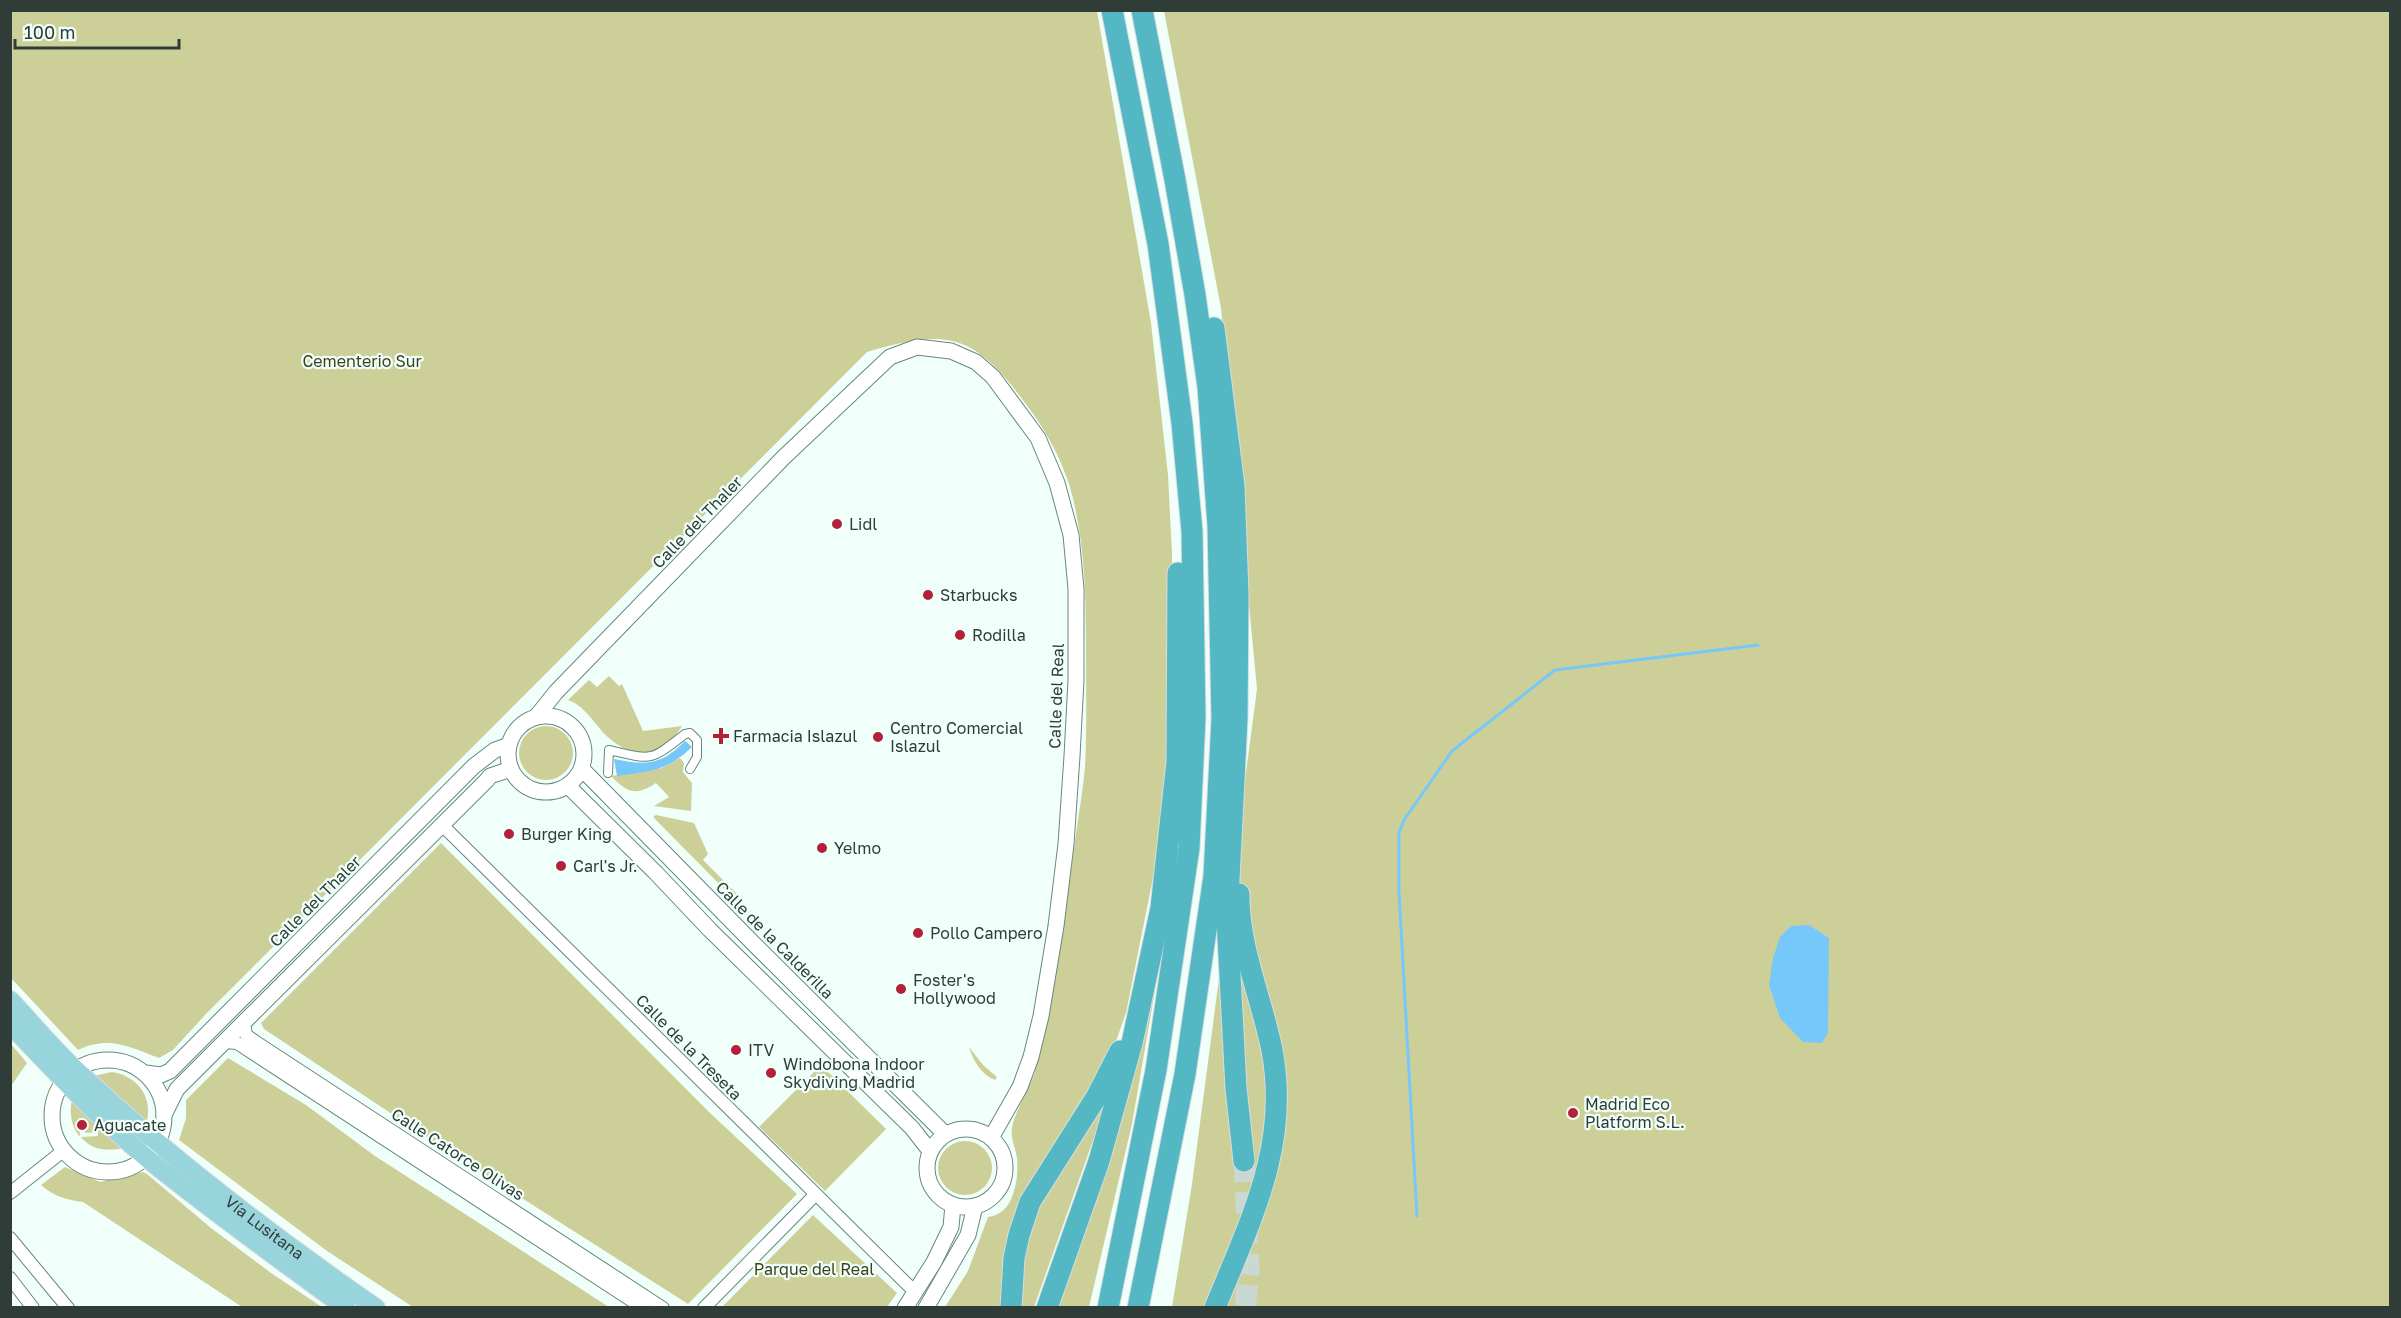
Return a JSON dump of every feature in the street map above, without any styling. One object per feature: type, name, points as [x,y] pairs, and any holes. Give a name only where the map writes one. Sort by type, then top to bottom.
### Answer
[{"type":"highway","points":[[1108,1308],[1156,1070],[1187,860],[1195,717],[1192,531],[1182,423],[1158,244],[1112,10]]},
{"type":"highway","points":[[1138,1308],[1185,1074],[1212,888],[1222,719],[1218,526],[1208,387],[1175,180],[1142,10]]},
{"type":"highway","points":[[1047,1308],[1099,1161],[1132,1043],[1161,908],[1177,762],[1179,552],[1166,378],[1148,245],[1143,176]]},
{"type":"highway","points":[[1175,180],[1202,254],[1234,486],[1238,594],[1237,719],[1227,919],[1235,1077],[1244,1161]]},
{"type":"highway","points":[[1215,1308],[1264,1182],[1272,1151],[1277,1115],[1276,1084],[1271,1049],[1248,957],[1239,899],[1244,681],[1242,614],[1238,594]]},
{"type":"highway","points":[[1011,1308],[1014,1258],[1030,1202],[1097,1096],[1124,1040],[1139,992],[1165,870]]},
{"type":"main road","points":[[10,1000],[70,1075]]},
{"type":"main road","points":[[10,1024],[70,1075]]},
{"type":"main road","name":"Vía Lusitana","points":[[70,1075],[158,1142],[171,1155],[281,1242],[376,1308]]},
{"type":"main road","name":"Vía Lusitana","points":[[70,1075],[147,1158],[214,1211],[346,1308]]},
{"type":"street","name":"Calle del Real","points":[[890,357],[917,347],[951,351],[976,362],[993,377],[1041,443],[1057,483],[1071,536],[1076,589],[1076,680],[1066,844],[1056,926],[1041,1016],[1031,1056],[1020,1086],[992,1138]]},
{"type":"street","name":"Calle del Thaler","points":[[536,717],[556,692],[784,457],[890,357]]},
{"type":"street","points":[[553,716],[569,722],[580,735],[585,752],[582,769],[568,786],[551,792],[532,790],[517,779],[508,757],[509,745],[519,727],[536,717],[553,716]]},
{"type":"street","points":[[608,773],[609,750],[645,758],[659,755],[685,734],[690,734],[697,740],[697,757],[690,769]]},
{"type":"street","name":"Calle del Thaler","points":[[145,1073],[161,1075],[170,1071],[474,766],[495,750],[509,745]]},
{"type":"street","points":[[164,1115],[160,1092],[145,1073],[126,1063],[109,1060],[89,1063],[70,1075],[57,1096],[52,1114],[54,1133],[63,1151],[75,1162],[90,1170],[108,1173],[125,1170],[147,1158],[158,1142],[164,1115],[177,1089],[490,776],[511,769]]},
{"type":"street","name":"Calle de la Calderilla","points":[[582,769],[742,933],[945,1134]]},
{"type":"street","points":[[568,786],[907,1124],[930,1151]]},
{"type":"street","name":"Calle de la Treseta","points":[[442,825],[915,1292]]},
{"type":"street","name":"Calle Catorce Olivas","points":[[244,1022],[246,1035],[256,1042],[663,1308]]},
{"type":"street","name":"Calle Catorce Olivas","points":[[225,1041],[237,1043],[642,1308]]},
{"type":"street","points":[[961,1129],[977,1130],[992,1138],[1001,1152],[1005,1169],[1001,1185],[990,1198],[975,1206],[953,1205],[939,1197],[930,1183],[927,1167],[930,1151],[945,1134],[961,1129]]},
{"type":"street","points":[[10,1193],[63,1151]]},
{"type":"street","points":[[704,1308],[815,1195]]},
{"type":"street","points":[[905,1308],[951,1227],[953,1205]]},
{"type":"street","points":[[926,1308],[968,1235],[975,1206]]},
{"type":"street","points":[[10,1238],[68,1308]]},
{"type":"street","points":[[10,1278],[33,1308]]},
{"type":"green space","name":"Cementerio Sur","points":[[11,11],[1097,11],[1151,323],[1168,475],[1172,553],[1172,762],[1152,883],[1126,1013],[1115,1044],[1033,1207],[1114,1081],[1034,1307],[945,1307],[968,1271],[988,1217],[1004,1210],[1013,1194],[1017,1158],[1012,1128],[1034,1075],[1050,1006],[1085,767],[1084,569],[1079,528],[1070,487],[1050,441],[1005,377],[972,349],[956,342],[938,339],[918,340],[867,352],[205,1015],[173,1050],[159,1058],[119,1044],[109,1043],[100,1043],[78,1050],[11,978]]},
{"type":"green space","points":[[1164,11],[2390,11],[2390,1307],[1172,1307],[1192,1184],[1257,689],[1221,308]]},
{"type":"green space","points":[[609,676],[619,686],[622,684],[643,731],[682,726],[667,744],[649,753],[629,751],[609,738],[580,707],[568,700],[589,680],[597,687]]},
{"type":"green space","points":[[546,726],[556,728],[565,734],[571,743],[573,753],[571,763],[565,772],[556,778],[546,780],[536,778],[527,772],[521,763],[519,753],[521,743],[527,734],[536,728]]},
{"type":"green space","points":[[680,758],[684,763],[683,772],[692,783],[691,811],[654,806],[669,797],[656,783],[642,790],[632,791],[611,776],[662,768]]},
{"type":"green space","points":[[656,815],[694,823],[708,854],[703,860],[740,897],[736,901],[653,817]]},
{"type":"green space","points":[[441,843],[710,1113],[797,1194],[688,1304],[434,1142],[264,1029],[261,1023]]},
{"type":"green space","points":[[1156,985],[1132,1124],[1089,1307],[1053,1308],[1140,1051]]},
{"type":"green space","points":[[11,1044],[27,1063],[11,1086]]},
{"type":"green space","points":[[969,1047],[983,1065],[997,1077],[995,1080],[986,1075],[978,1066]]},
{"type":"green space","points":[[228,1058],[306,1105],[375,1156],[609,1307],[413,1307],[327,1251],[179,1140],[186,1118],[186,1100]]},
{"type":"green space","points":[[821,1065],[886,1129],[825,1191],[759,1127]]},
{"type":"green space","points":[[112,1072],[129,1078],[142,1090],[148,1105],[146,1124],[94,1076]]},
{"type":"green space","points":[[72,1099],[124,1148],[101,1149],[85,1142],[81,1137],[98,1136],[98,1132],[85,1133],[84,1118],[79,1118],[80,1137],[72,1119]]},
{"type":"green space","points":[[965,1141],[975,1143],[984,1149],[990,1158],[992,1168],[990,1178],[984,1187],[975,1193],[965,1195],[955,1193],[946,1187],[940,1178],[938,1168],[940,1158],[946,1149],[955,1143]]},
{"type":"green space","points":[[65,1167],[100,1182],[143,1172],[147,1174],[211,1228],[271,1273],[322,1307],[242,1307],[83,1202],[60,1197],[41,1185]]},
{"type":"green space","name":"Parque del Real","points":[[813,1215],[897,1293],[887,1307],[722,1307]]},
{"type":"water","points":[[685,741],[692,747],[666,766],[617,776],[614,759],[636,763],[653,762],[668,755]]},
{"type":"water","points":[[1809,925],[1829,938],[1828,1033],[1822,1043],[1803,1042],[1780,1018],[1769,985],[1773,958],[1780,937],[1791,926]]},
{"type":"waterway","points":[[1417,1216],[1399,892],[1399,833],[1404,820],[1452,751],[1555,670],[1758,645]]},
{"type":"tunnel","points":[[1244,1161],[1249,1271],[1245,1308]]},
{"type":"place","name":"Lidl","points":[[837,524]]},
{"type":"place","name":"Starbucks","points":[[928,595]]},
{"type":"place","name":"Rodilla","points":[[960,635]]},
{"type":"place","name":"Farmacia Islazul","points":[[721,736]]},
{"type":"place","name":"Centro Comercial Islazul","points":[[878,737]]},
{"type":"place","name":"Burger King","points":[[509,834]]},
{"type":"place","name":"Yelmo","points":[[822,848]]},
{"type":"place","name":"Carl's Jr.","points":[[561,866]]},
{"type":"place","name":"Pollo Campero","points":[[918,933]]},
{"type":"place","name":"Foster's Hollywood","points":[[901,989]]},
{"type":"place","name":"ITV","points":[[736,1050]]},
{"type":"place","name":"Windobona Indoor Skydiving Madrid","points":[[771,1073]]},
{"type":"place","name":"Madrid Eco Platform S.L.","points":[[1573,1113]]},
{"type":"place","name":"Aguacate","points":[[82,1125]]}]
